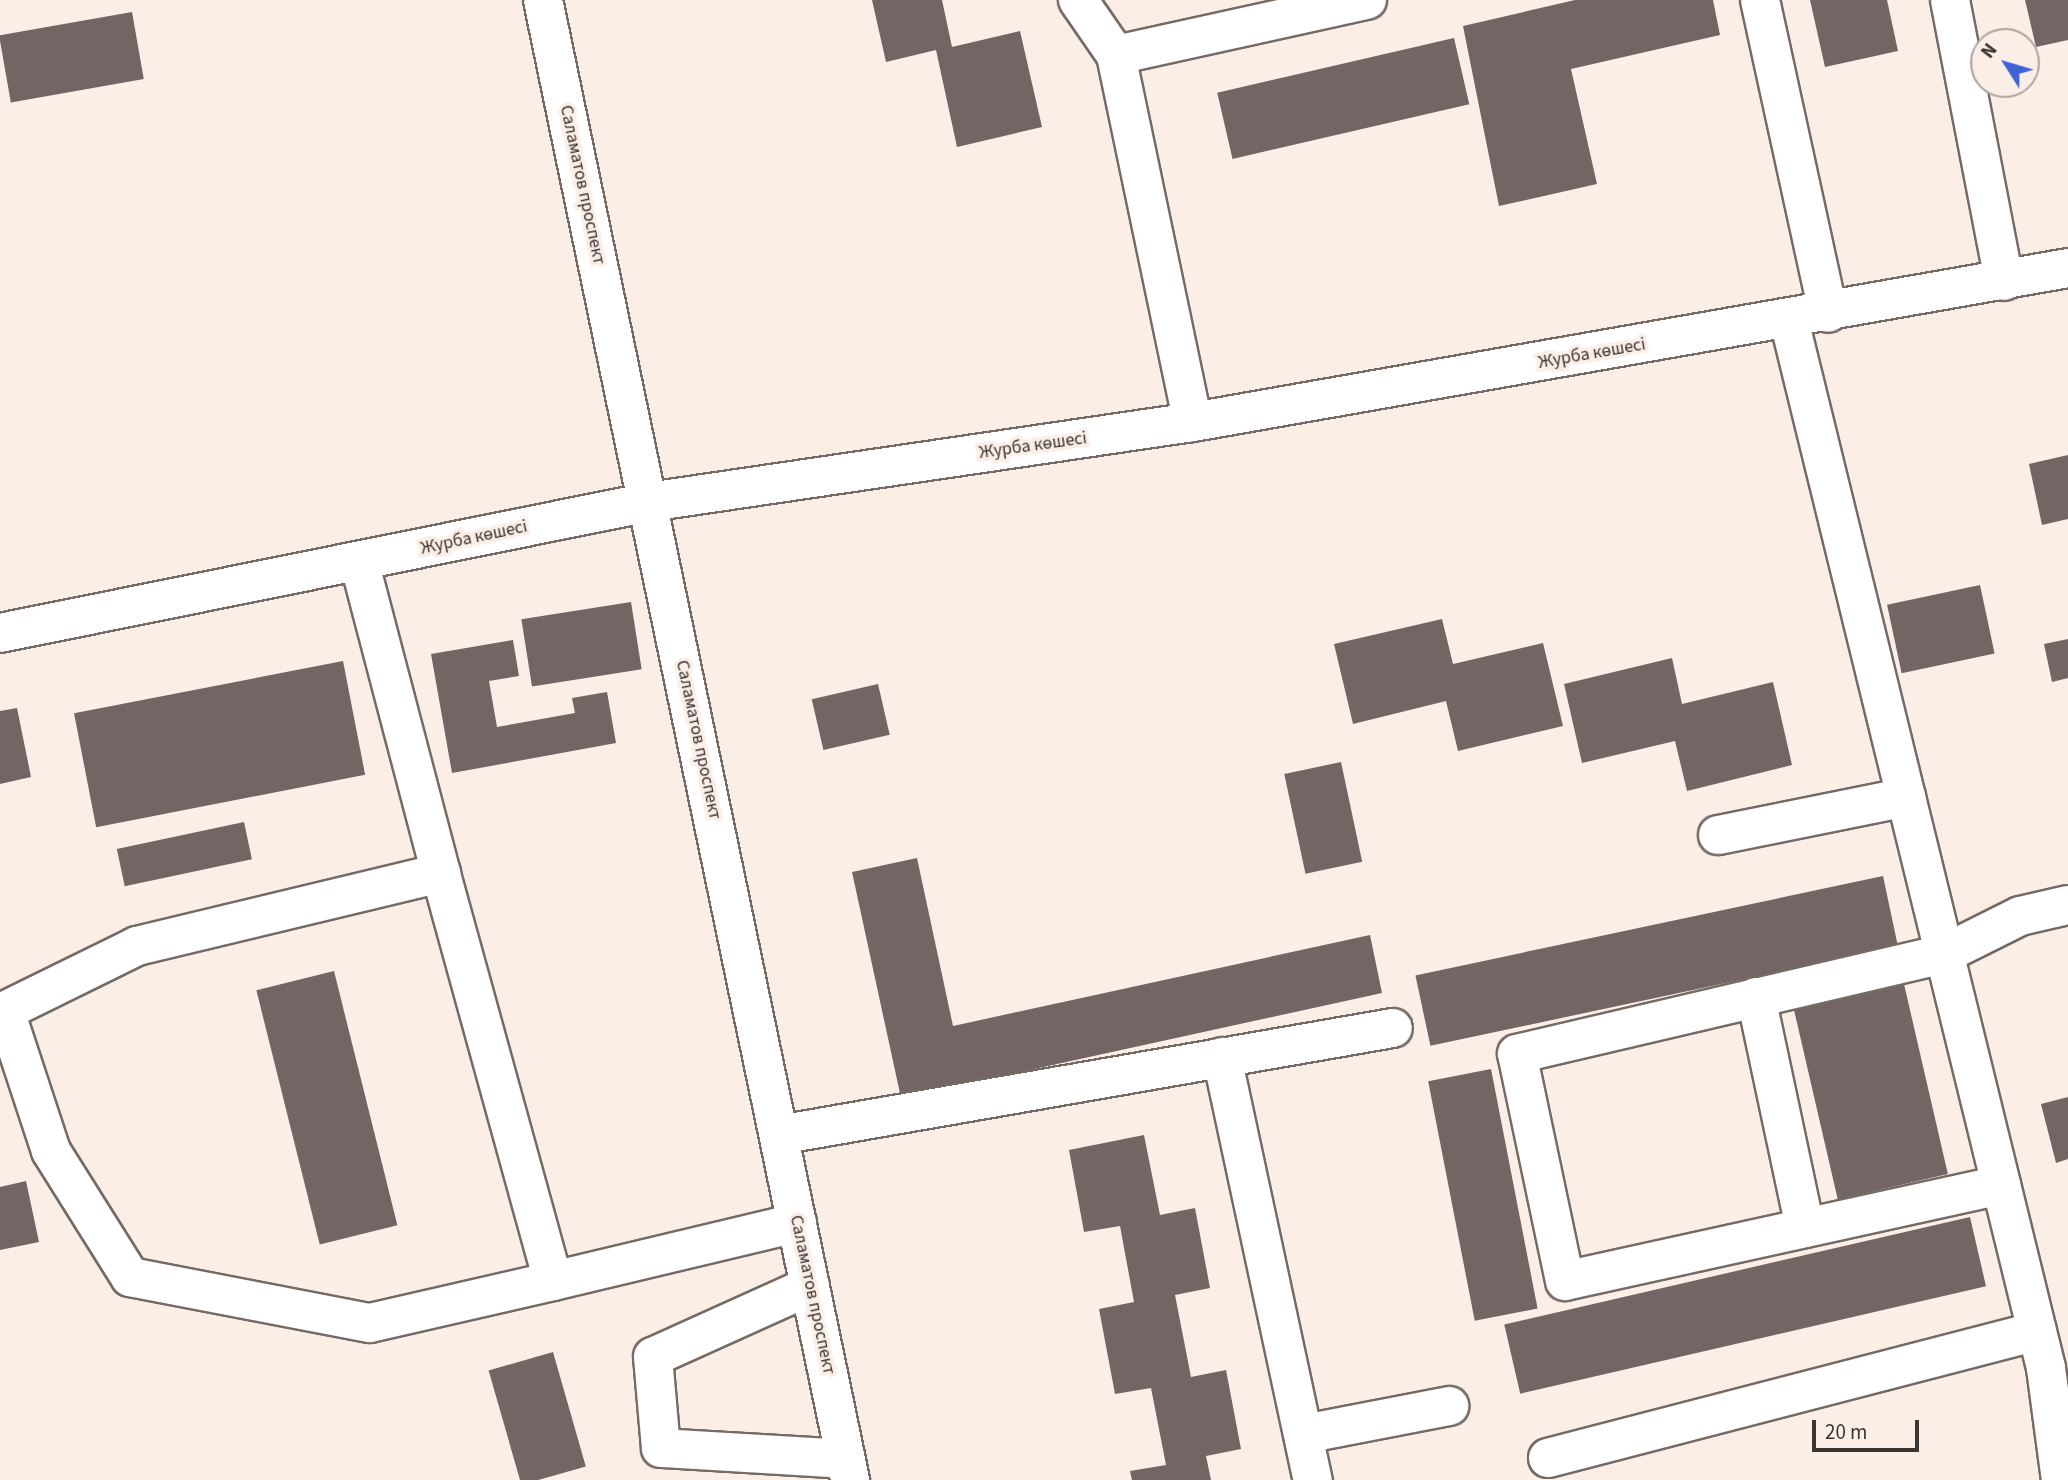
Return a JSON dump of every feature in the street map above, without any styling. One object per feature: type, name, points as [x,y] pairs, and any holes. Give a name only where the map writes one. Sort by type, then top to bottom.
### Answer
[{"type":"street","name":"Саламатов проспект","points":[[543,0],[649,502],[847,1470]]},
{"type":"street","points":[[1078,0],[1116,55],[1193,422]]},
{"type":"street","points":[[1116,55],[1367,0]]},
{"type":"street","points":[[1760,0],[1828,313]]},
{"type":"street","points":[[1950,0],[2004,281]]},
{"type":"street","name":"Журба көшесі","points":[[0,632],[649,502],[1193,422],[1789,320],[2068,268]]},
{"type":"street","points":[[1789,320],[2037,1331],[2061,1480]]},
{"type":"street","points":[[359,561],[441,873],[553,1280]]},
{"type":"street","points":[[1718,835],[1906,797]]},
{"type":"street","points":[[441,873],[137,946],[5,1011],[51,1151],[130,1277],[370,1324],[797,1223]]},
{"type":"street","points":[[2001,1185],[1565,1281],[1517,1054],[1944,954],[2020,916],[2068,905]]},
{"type":"street","points":[[1756,998],[1805,1228]]},
{"type":"street","points":[[779,1135],[1393,1028]]},
{"type":"street","points":[[1222,1058],[1313,1480]]},
{"type":"street","points":[[810,1286],[653,1357],[661,1448],[847,1470]]},
{"type":"street","points":[[1548,1458],[2037,1331]]},
{"type":"street","points":[[1304,1434],[1449,1406]]},
{"type":"building","points":[[872,0],[942,0],[952,47],[1020,31],[1042,127],[957,147],[936,50],[886,62]]},
{"type":"building","points":[[1575,0],[1713,0],[1720,35],[1571,69],[1597,184],[1499,206],[1463,26]]},
{"type":"building","points":[[1810,0],[1887,0],[1898,51],[1825,67]]},
{"type":"building","points":[[2025,0],[2068,0],[2068,40],[2040,46],[2040,28],[2032,28]]},
{"type":"building","points":[[132,12],[144,79],[11,102],[0,35]]},
{"type":"building","points":[[1454,38],[1469,104],[1233,159],[1217,93]]},
{"type":"building","points":[[2068,455],[2068,519],[2042,525],[2029,464]]},
{"type":"building","points":[[1980,585],[1995,653],[1902,673],[1887,605]]},
{"type":"building","points":[[631,602],[642,669],[532,687],[521,619]]},
{"type":"building","points":[[1442,619],[1453,664],[1543,643],[1563,726],[1458,751],[1446,701],[1353,724],[1334,644]]},
{"type":"building","points":[[2068,639],[2068,678],[2052,682],[2044,644]]},
{"type":"building","points":[[513,640],[519,676],[489,681],[497,727],[575,713],[572,698],[607,692],[616,743],[452,773],[431,654]]},
{"type":"building","points":[[1672,658],[1682,704],[1773,682],[1792,765],[1687,791],[1675,741],[1582,763],[1564,684]]},
{"type":"building","points":[[343,661],[365,775],[96,827],[74,713]]},
{"type":"building","points":[[878,684],[890,735],[823,750],[812,699]]},
{"type":"building","points":[[17,708],[31,777],[0,784],[0,711]]},
{"type":"building","points":[[1341,762],[1362,862],[1305,874],[1284,774]]},
{"type":"building","points":[[244,822],[252,859],[125,886],[117,849]]},
{"type":"building","points":[[917,858],[953,1026],[1370,935],[1382,993],[901,1098],[852,872]]},
{"type":"building","points":[[1883,876],[1898,946],[1430,1046],[1415,975]]},
{"type":"building","points":[[334,971],[397,1225],[320,1245],[256,990]]},
{"type":"building","points":[[1904,984],[1948,1174],[1838,1199],[1794,1009]]},
{"type":"building","points":[[1491,1069],[1538,1309],[1475,1321],[1428,1081]]},
{"type":"building","points":[[2068,1097],[2068,1159],[2056,1163],[2041,1104]]},
{"type":"building","points":[[1144,1135],[1160,1215],[1195,1208],[1210,1288],[1175,1295],[1191,1377],[1226,1370],[1241,1449],[1206,1456],[1211,1480],[1132,1480],[1130,1471],[1166,1465],[1151,1388],[1115,1394],[1099,1309],[1134,1302],[1120,1226],[1084,1232],[1069,1150]]},
{"type":"building","points":[[26,1181],[39,1242],[0,1250],[0,1187]]},
{"type":"building","points":[[1970,1217],[1986,1286],[1520,1394],[1504,1325]]},
{"type":"building","points":[[553,1352],[586,1466],[538,1480],[520,1480],[489,1370]]}]
